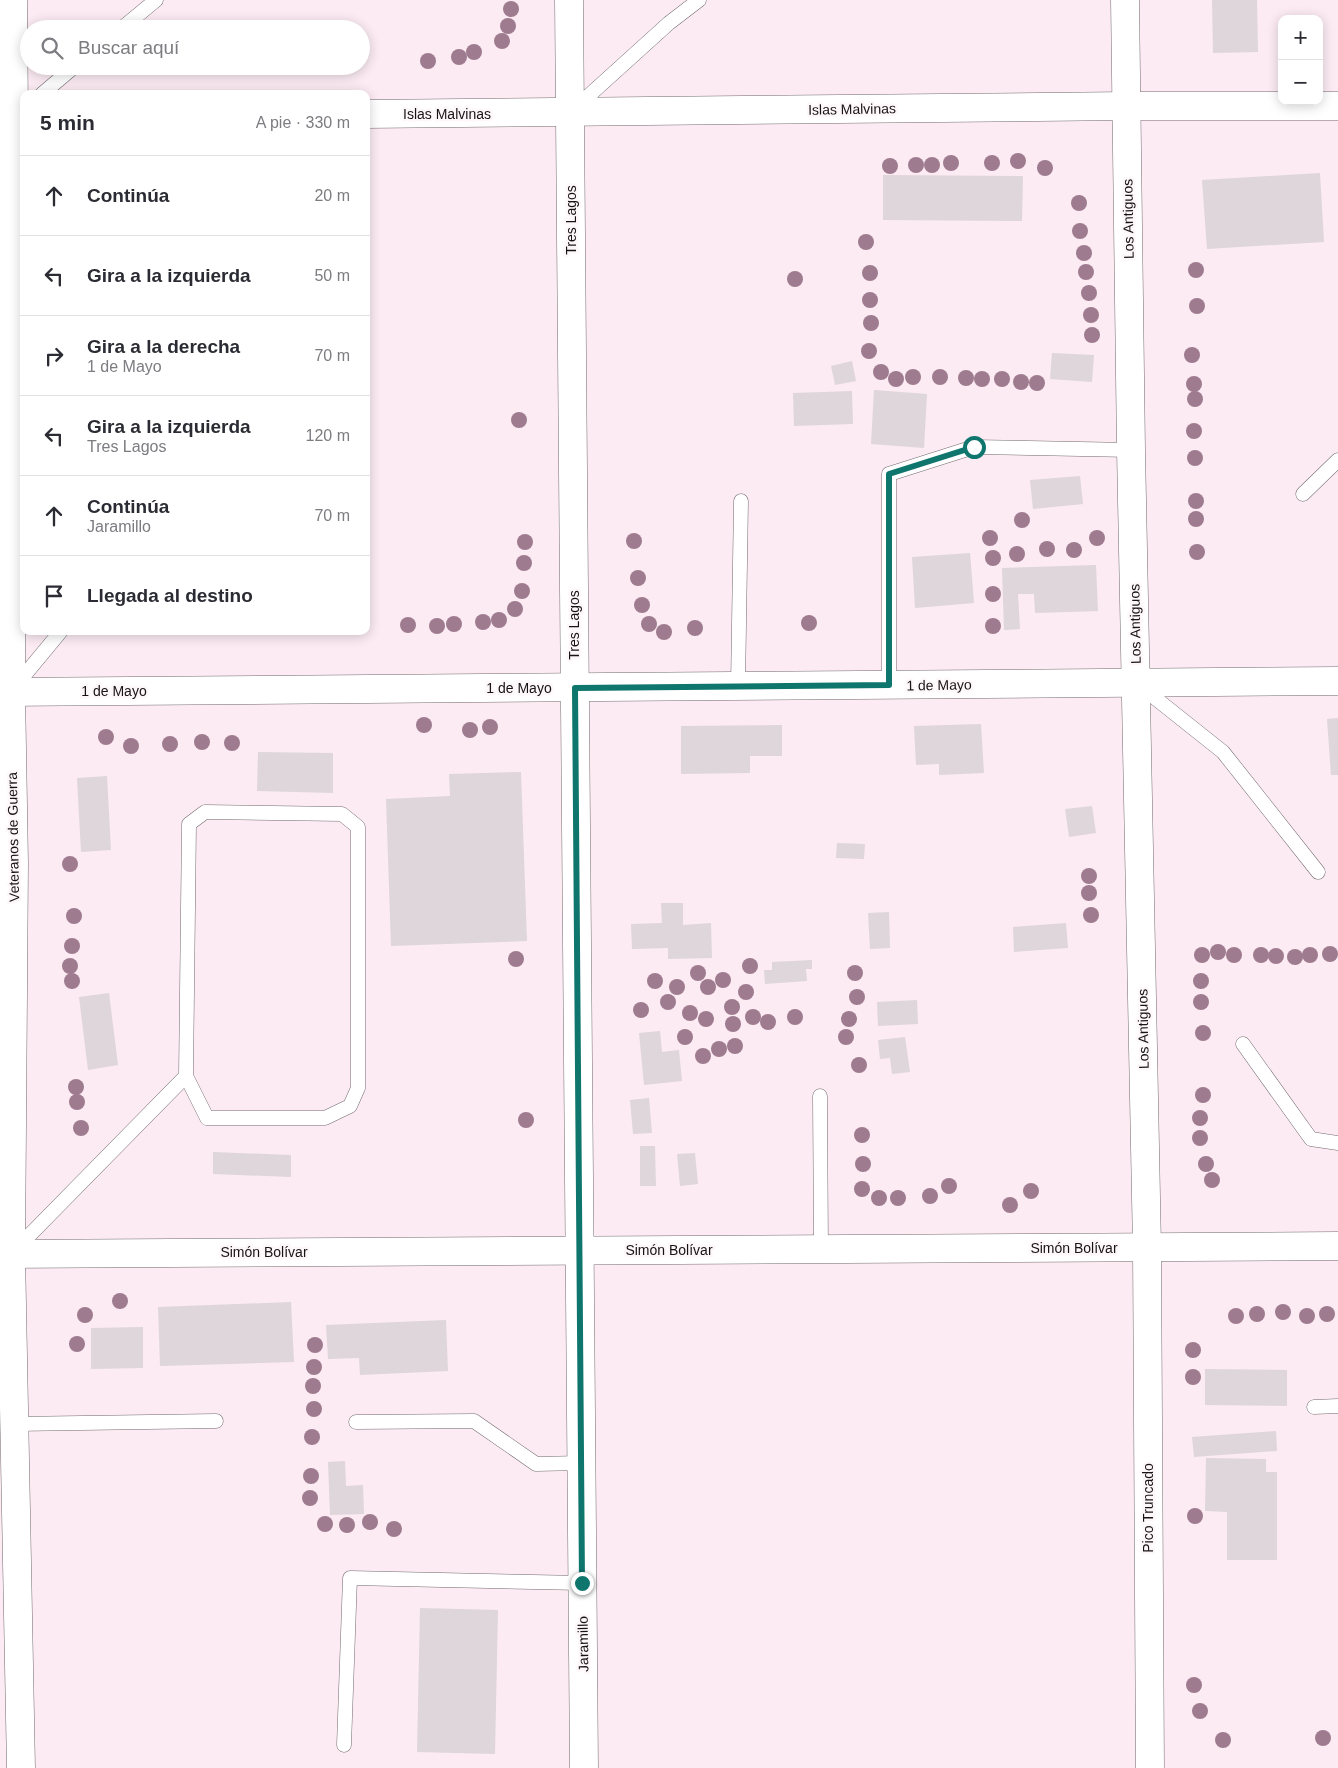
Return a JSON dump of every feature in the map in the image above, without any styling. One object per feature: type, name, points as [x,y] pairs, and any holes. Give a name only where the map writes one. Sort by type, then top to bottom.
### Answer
[{"type":"street","name":"Veteranos de Guerra","points":[[13,0],[15,114],[6,692],[14,862],[6,1254],[14,1424],[14,1625],[21,1768]]},
{"type":"street","name":"Tres Lagos","points":[[569,0],[580,1250]]},
{"type":"street","name":"Los Antiguos","points":[[1125,0],[1131,450],[1147,1247]]},
{"type":"street","name":"Islas Malvinas","points":[[370,114],[1126,106],[1338,106]]},
{"type":"street","name":"1 de Mayo","points":[[6,692],[1338,681]]},
{"type":"street","name":"Simón Bolívar","points":[[6,1254],[1338,1246]]},
{"type":"street","name":"Pico Truncado","points":[[1147,1247],[1150,1768]]},
{"type":"street","name":"Jaramillo","points":[[580,1250],[584,1768]]},
{"type":"lane","points":[[132,20],[156,0]]},
{"type":"lane","points":[[570,113],[669,23],[698,0]]},
{"type":"lane","points":[[47,90],[65,75]]},
{"type":"lane","points":[[889,685],[889,474],[974,447],[1131,450]]},
{"type":"lane","points":[[1303,494],[1338,460]]},
{"type":"lane","points":[[738,686],[740,500]]},
{"type":"lane","points":[[6,692],[57,635]]},
{"type":"lane","points":[[1136,682],[1223,752],[1318,872]]},
{"type":"lane","points":[[6,1254],[186,1076],[189,824],[205,812],[342,814],[358,826],[358,1088],[350,1106],[325,1118],[207,1118],[186,1076]]},
{"type":"lane","points":[[1243,1044],[1310,1139],[1338,1143]]},
{"type":"lane","points":[[820,1096],[821,1249]]},
{"type":"lane","points":[[1314,1407],[1338,1406]]},
{"type":"lane","points":[[14,1424],[216,1421]]},
{"type":"lane","points":[[356,1422],[474,1421],[536,1464],[581,1463]]},
{"type":"lane","points":[[344,1745],[350,1578],[582,1583]]},
{"type":"shaded area","points":[[0,0],[1338,0],[1338,1768],[0,1768]]},
{"type":"building","points":[[1212,0],[1257,0],[1258,52],[1213,53]]},
{"type":"building","points":[[1320,173],[1324,242],[1207,249],[1202,180]]},
{"type":"building","points":[[883,175],[1023,176],[1022,221],[883,220]]},
{"type":"building","points":[[1052,353],[1094,355],[1092,382],[1050,379]]},
{"type":"building","points":[[852,361],[856,381],[835,385],[831,366]]},
{"type":"building","points":[[874,390],[927,394],[924,448],[871,444]]},
{"type":"building","points":[[852,391],[853,424],[794,426],[793,393]]},
{"type":"building","points":[[1080,476],[1083,504],[1033,509],[1030,480]]},
{"type":"building","points":[[970,553],[974,603],[915,608],[912,557]]},
{"type":"building","points":[[1096,565],[1098,611],[1035,613],[1034,594],[1018,594],[1020,629],[1004,630],[1002,568]]},
{"type":"building","points":[[1338,718],[1338,775],[1331,775],[1327,719]]},
{"type":"building","points":[[981,724],[984,773],[939,775],[939,764],[916,765],[914,726]]},
{"type":"building","points":[[782,725],[782,756],[750,756],[750,773],[681,774],[681,726]]},
{"type":"building","points":[[258,752],[333,753],[333,793],[257,791]]},
{"type":"building","points":[[521,772],[527,941],[391,946],[386,799],[450,796],[449,774]]},
{"type":"building","points":[[107,776],[111,850],[81,852],[77,778]]},
{"type":"building","points":[[1092,806],[1096,833],[1069,837],[1065,809]]},
{"type":"building","points":[[837,843],[865,844],[864,859],[836,858]]},
{"type":"building","points":[[661,903],[683,903],[683,925],[711,923],[712,958],[668,959],[668,948],[632,949],[631,924],[662,923]]},
{"type":"building","points":[[889,912],[890,948],[870,949],[868,913]]},
{"type":"building","points":[[1066,923],[1068,948],[1014,952],[1013,927]]},
{"type":"building","points":[[812,960],[812,969],[806,969],[807,981],[765,984],[764,970],[772,970],[772,962]]},
{"type":"building","points":[[109,993],[118,1065],[88,1070],[79,997]]},
{"type":"building","points":[[917,1000],[918,1024],[878,1026],[877,1002]]},
{"type":"building","points":[[660,1031],[662,1052],[679,1050],[682,1081],[644,1085],[639,1033]]},
{"type":"building","points":[[905,1037],[910,1072],[892,1074],[890,1058],[880,1059],[878,1040]]},
{"type":"building","points":[[649,1098],[652,1133],[633,1134],[630,1100]]},
{"type":"building","points":[[640,1146],[655,1146],[656,1186],[640,1186]]},
{"type":"building","points":[[213,1152],[291,1155],[291,1177],[213,1174]]},
{"type":"building","points":[[695,1153],[698,1184],[680,1186],[677,1154]]},
{"type":"building","points":[[291,1302],[294,1362],[160,1366],[158,1307]]},
{"type":"building","points":[[446,1320],[448,1371],[360,1375],[359,1358],[328,1359],[326,1325]]},
{"type":"building","points":[[143,1327],[143,1368],[91,1369],[91,1328]]},
{"type":"building","points":[[1205,1369],[1287,1370],[1287,1406],[1205,1405]]},
{"type":"building","points":[[1276,1431],[1277,1451],[1194,1457],[1192,1437]]},
{"type":"building","points":[[1206,1458],[1266,1459],[1266,1472],[1277,1472],[1277,1560],[1227,1560],[1227,1512],[1205,1511]]},
{"type":"building","points":[[345,1461],[346,1486],[363,1485],[364,1514],[330,1515],[328,1462]]},
{"type":"building","points":[[420,1608],[498,1610],[495,1754],[417,1752]]},
{"type":"route","points":[[582,1583],[575,688],[889,685],[889,474],[974,447]]}]
